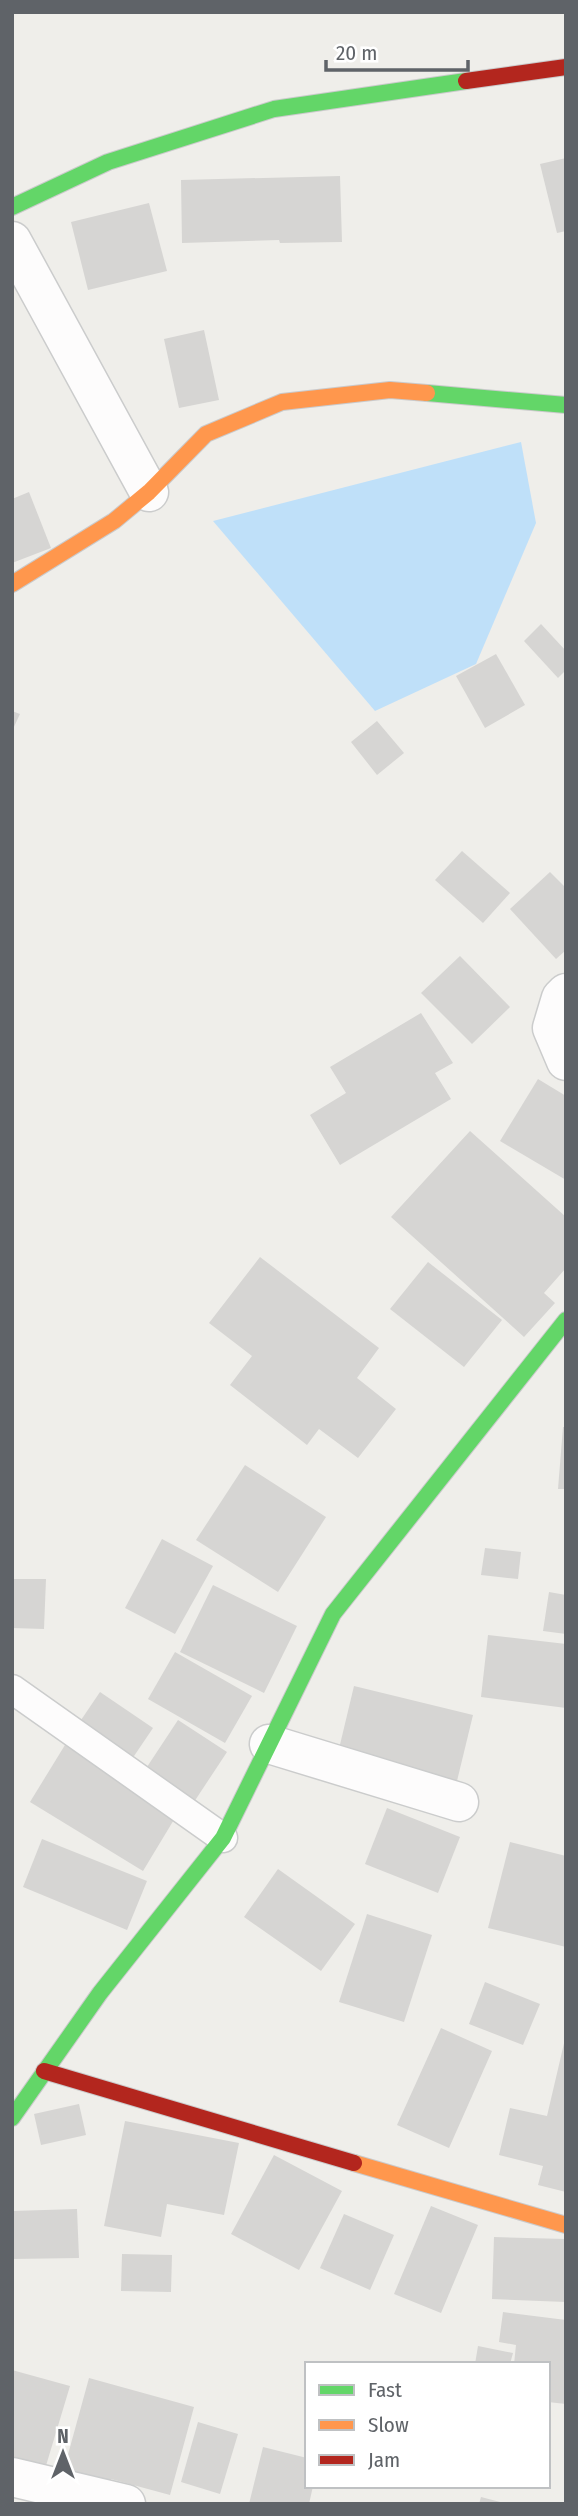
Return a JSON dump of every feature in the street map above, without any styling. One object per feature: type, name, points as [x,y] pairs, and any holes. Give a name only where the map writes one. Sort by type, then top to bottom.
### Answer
[{"type":"street","points":[[12,207],[108,162],[274,109],[566,67]]},
{"type":"street","points":[[12,241],[149,492]]},
{"type":"street","points":[[12,584],[114,521],[149,492],[206,433],[282,402],[390,390],[566,405]]},
{"type":"street","points":[[566,993],[561,998],[552,1028],[566,1061]]},
{"type":"street","points":[[12,2118],[100,1993],[223,1838],[333,1614],[566,1320]]},
{"type":"street","points":[[269,1744],[459,1802]]},
{"type":"street","points":[[44,2071],[566,2225]]},
{"type":"street","points":[[12,2477],[126,2504]]},
{"type":"lane","points":[[12,1689],[223,1838]]},
{"type":"water","points":[[521,442],[536,523],[476,664],[375,711],[213,521]]},
{"type":"building","points":[[566,158],[566,231],[557,233],[540,164]]},
{"type":"building","points":[[340,176],[342,242],[280,243],[279,240],[182,243],[181,180]]},
{"type":"building","points":[[149,203],[167,271],[88,290],[71,222]]},
{"type":"building","points":[[204,330],[219,400],[179,408],[164,339]]},
{"type":"building","points":[[29,492],[51,548],[12,563],[12,499]]},
{"type":"building","points":[[541,624],[566,651],[566,670],[558,678],[524,641]]},
{"type":"building","points":[[496,654],[525,705],[485,728],[456,676]]},
{"type":"building","points":[[12,711],[20,714],[12,731]]},
{"type":"building","points":[[377,721],[404,753],[377,775],[351,742]]},
{"type":"building","points":[[462,851],[510,893],[483,923],[435,880]]},
{"type":"building","points":[[550,872],[566,888],[566,950],[556,959],[510,909]]},
{"type":"building","points":[[460,956],[510,1007],[472,1044],[421,993]]},
{"type":"building","points":[[421,1013],[453,1063],[435,1073],[451,1099],[340,1165],[310,1115],[346,1093],[330,1067]]},
{"type":"building","points":[[538,1079],[566,1096],[566,1180],[500,1141]]},
{"type":"building","points":[[470,1131],[566,1217],[566,1268],[544,1293],[555,1303],[524,1337],[391,1217]]},
{"type":"building","points":[[260,1257],[379,1348],[357,1378],[396,1409],[358,1458],[319,1429],[307,1445],[230,1385],[252,1356],[209,1323]]},
{"type":"building","points":[[428,1262],[502,1320],[464,1367],[390,1309]]},
{"type":"building","points":[[563,1427],[566,1427],[566,1489],[558,1489]]},
{"type":"building","points":[[245,1465],[326,1517],[278,1592],[196,1540]]},
{"type":"building","points":[[162,1539],[213,1566],[175,1634],[125,1608]]},
{"type":"building","points":[[485,1548],[521,1552],[518,1579],[481,1575]]},
{"type":"building","points":[[12,1579],[46,1579],[44,1629],[12,1628]]},
{"type":"building","points":[[213,1585],[297,1626],[264,1693],[180,1652]]},
{"type":"building","points":[[549,1592],[566,1595],[566,1634],[543,1631]]},
{"type":"building","points":[[488,1635],[566,1644],[566,1708],[481,1697]]},
{"type":"building","points":[[175,1652],[252,1696],[225,1743],[148,1699]]},
{"type":"building","points":[[354,1686],[473,1715],[457,1781],[338,1753]]},
{"type":"building","points":[[100,1692],[153,1728],[132,1759],[79,1723]]},
{"type":"building","points":[[178,1720],[227,1752],[192,1805],[143,1773]]},
{"type":"building","points":[[65,1745],[178,1813],[143,1871],[30,1802]]},
{"type":"building","points":[[387,1808],[460,1837],[438,1893],[365,1864]]},
{"type":"building","points":[[42,1839],[147,1881],[127,1930],[23,1887]]},
{"type":"building","points":[[510,1842],[566,1856],[566,1947],[488,1928]]},
{"type":"building","points":[[278,1869],[355,1924],[321,1971],[244,1917]]},
{"type":"building","points":[[367,1914],[432,1935],[404,2022],[339,2002]]},
{"type":"building","points":[[485,1982],[540,2004],[523,2045],[469,2024]]},
{"type":"building","points":[[441,2028],[492,2051],[449,2148],[397,2125]]},
{"type":"building","points":[[565,2039],[566,2192],[538,2185],[543,2166],[499,2155],[510,2108],[547,2116]]},
{"type":"building","points":[[79,2104],[86,2135],[41,2145],[34,2114]]},
{"type":"building","points":[[125,2121],[239,2143],[224,2215],[167,2204],[161,2237],[104,2226]]},
{"type":"building","points":[[274,2155],[342,2191],[299,2270],[231,2234]]},
{"type":"building","points":[[431,2206],[478,2225],[441,2313],[394,2294]]},
{"type":"building","points":[[77,2209],[79,2258],[12,2259],[12,2211]]},
{"type":"building","points":[[344,2214],[394,2235],[370,2290],[320,2268]]},
{"type":"building","points":[[494,2237],[566,2239],[566,2302],[492,2299]]},
{"type":"building","points":[[122,2254],[172,2255],[171,2292],[121,2291]]},
{"type":"building","points":[[503,2312],[566,2320],[566,2404],[550,2402],[550,2362],[514,2362],[516,2345],[499,2342]]},
{"type":"building","points":[[478,2346],[513,2353],[511,2362],[475,2362]]},
{"type":"building","points":[[12,2370],[70,2386],[45,2469],[12,2460]]},
{"type":"building","points":[[89,2378],[194,2407],[170,2495],[111,2479],[107,2493],[61,2480]]},
{"type":"building","points":[[198,2422],[238,2434],[220,2494],[181,2482]]},
{"type":"building","points":[[263,2447],[305,2458],[305,2488],[313,2488],[309,2504],[249,2504]]},
{"type":"building","points":[[481,2497],[504,2503],[504,2504],[479,2504]]},
{"type":"traffic: fast","points":[[12,207],[108,162],[274,109],[466,81]]},
{"type":"traffic: fast","points":[[427,393],[566,405]]},
{"type":"traffic: fast","points":[[12,2118],[100,1993],[223,1838],[333,1614],[566,1320]]},
{"type":"traffic: slow","points":[[12,584],[114,521],[149,492],[206,434],[282,402],[390,390],[427,393]]},
{"type":"traffic: slow","points":[[354,2163],[566,2225]]},
{"type":"traffic: jam","points":[[466,81],[566,67]]},
{"type":"traffic: jam","points":[[44,2071],[354,2163]]}]
